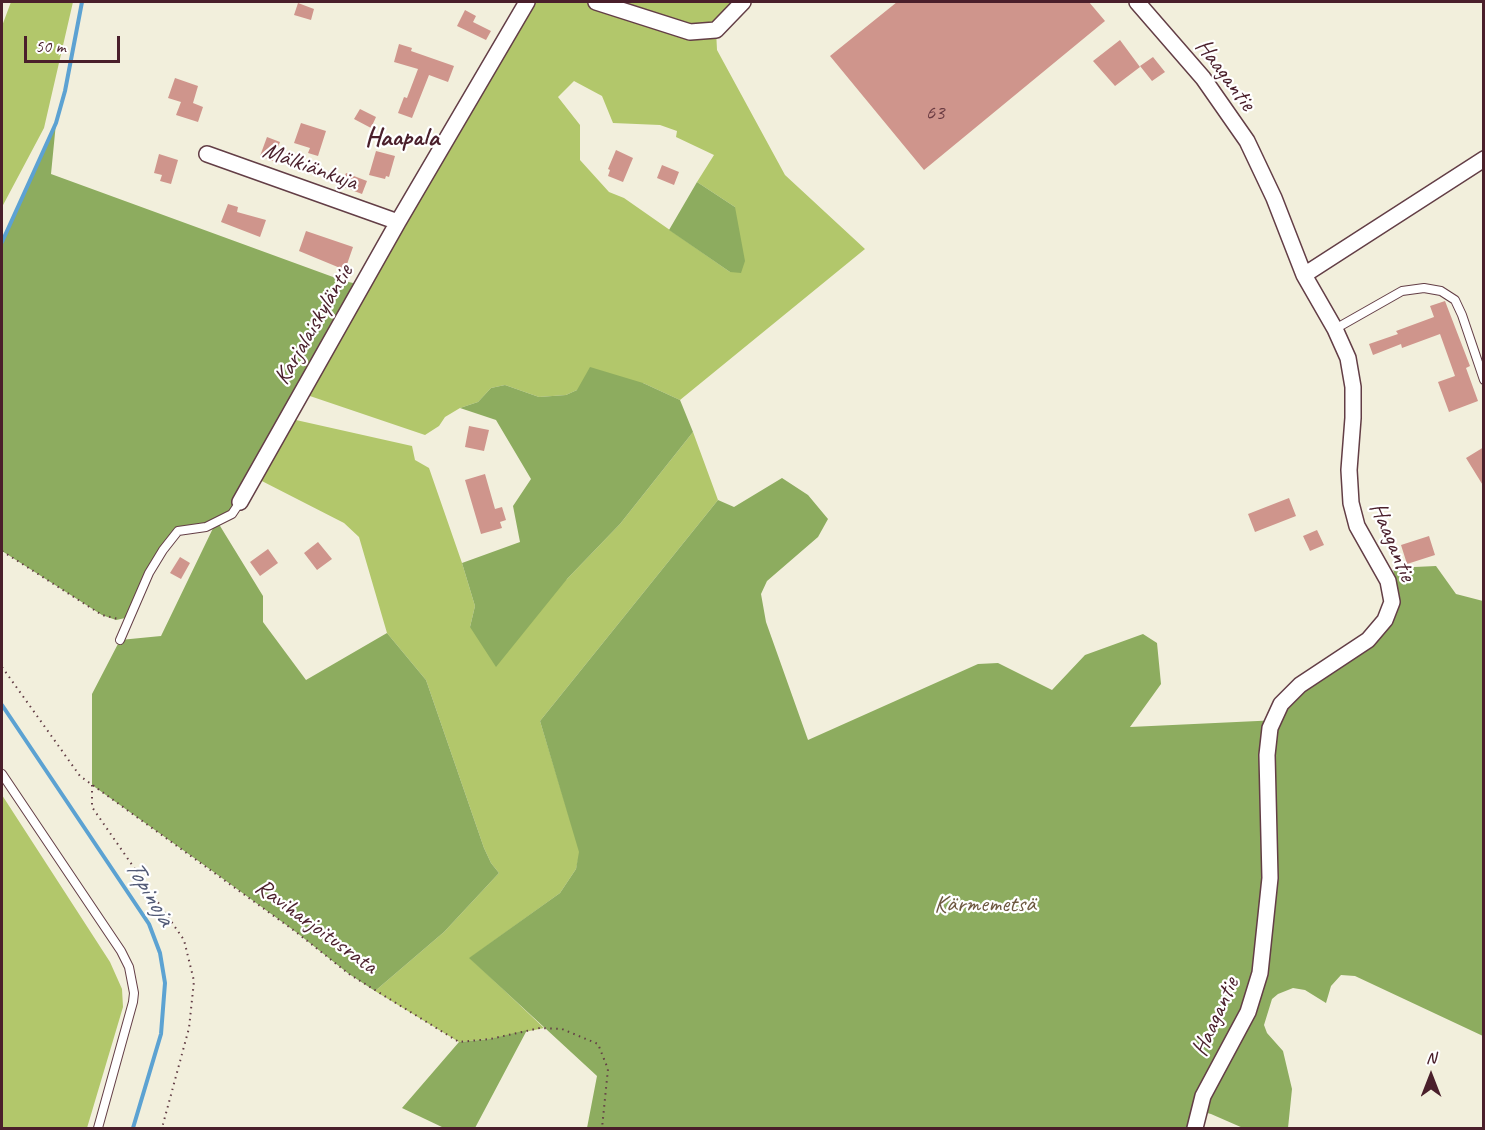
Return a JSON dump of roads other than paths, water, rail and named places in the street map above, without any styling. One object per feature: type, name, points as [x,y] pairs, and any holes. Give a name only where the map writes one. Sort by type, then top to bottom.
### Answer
[{"type":"street","name":"Karjalaiskyläntie","points":[[240,502],[398,222],[527,2]]},
{"type":"street","points":[[596,2],[690,32],[716,30],[743,2]]},
{"type":"street","name":"Haagantie","points":[[1137,2],[1203,78],[1247,141],[1275,198],[1304,274],[1335,329],[1348,358],[1353,387],[1349,470],[1351,503],[1357,526],[1388,581],[1392,602],[1385,620],[1368,640],[1300,685],[1281,704],[1270,728],[1267,755],[1270,879],[1260,973],[1248,1012],[1203,1096],[1195,1128]]},
{"type":"street","name":"Mälkiänkuja","points":[[207,154],[398,222]]},
{"type":"street","points":[[1304,274],[1484,159]]},
{"type":"lane","points":[[1335,329],[1402,291],[1424,288],[1441,291],[1455,300],[1484,380]]},
{"type":"lane","name":"Karjalaiskyläntie","points":[[120,640],[149,573],[178,531],[206,527],[232,514],[240,502]]},
{"type":"lane","points":[[2,774],[121,951],[129,967],[134,993],[133,1002],[98,1128]]},
{"type":"waterway","name":"Topinoja","points":[[2,242],[56,123],[65,91],[82,2]]},
{"type":"waterway","name":"Topinoja","points":[[2,705],[149,924],[160,953],[165,983],[161,1034],[133,1128]]},
{"type":"district","name":"Haapala","points":[[402,138]]},
{"type":"park label","name":"Kärmemetsä","points":[[985,905]]}]
